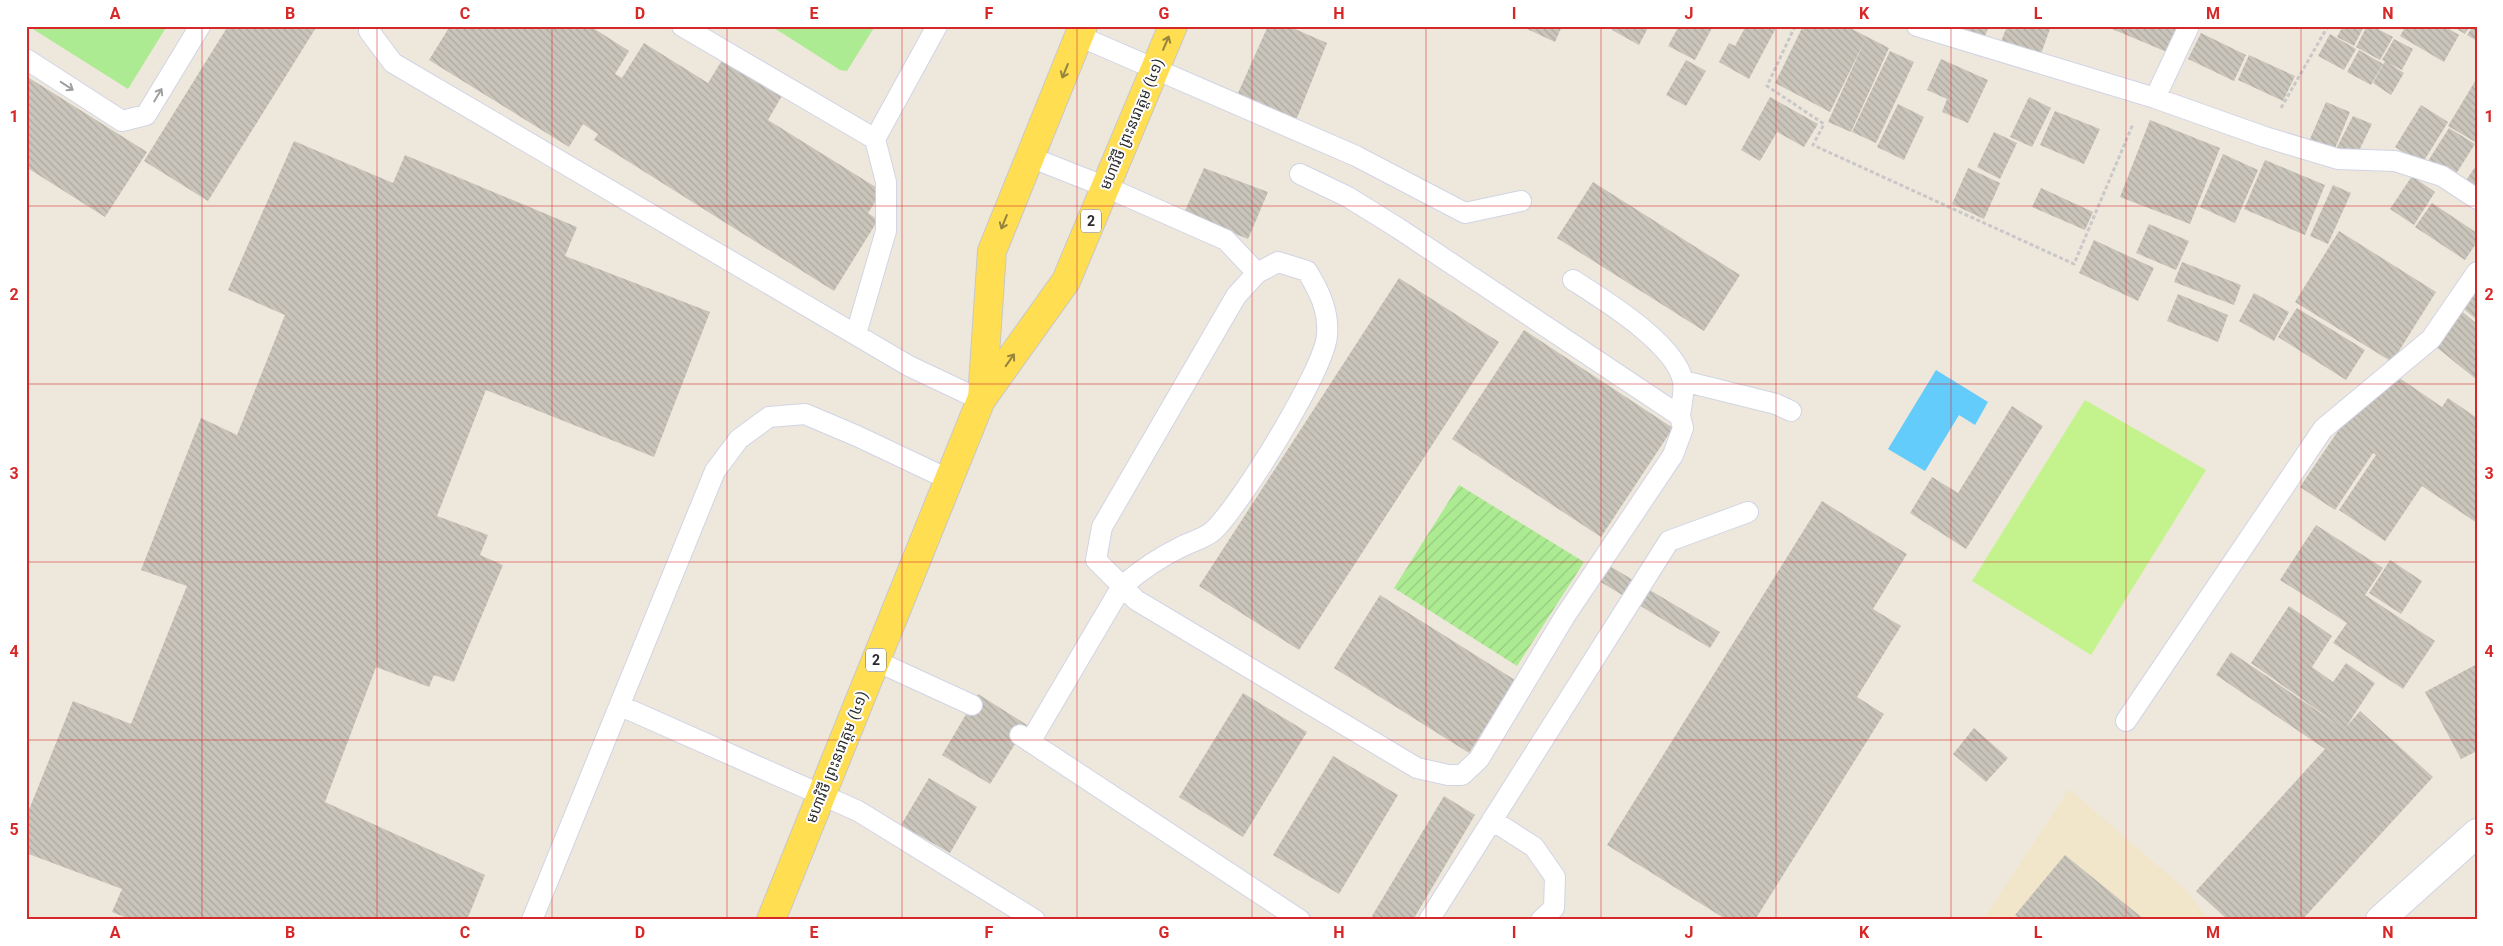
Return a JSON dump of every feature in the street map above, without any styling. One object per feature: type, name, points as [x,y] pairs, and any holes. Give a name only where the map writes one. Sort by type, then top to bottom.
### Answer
[{"type":"main road","name":"មហាវិថី ព្រះនរោត្តម (៤១)","points":[[771,920],[982,400],[1066,281],[1173,26]]},
{"type":"main road","name":"មហាវិថី ព្រះនរោត្តម (៤១)","points":[[982,400],[992,251],[1081,31]]},
{"type":"street","points":[[2380,920],[2477,833]]},
{"type":"lane","points":[[26,60],[122,121],[146,115],[200,26]]},
{"type":"lane","points":[[370,26],[369,31],[393,63],[909,366],[982,400]]},
{"type":"lane","points":[[682,26],[875,139]]},
{"type":"lane","points":[[856,334],[886,231],[886,182],[875,139],[937,26]]},
{"type":"lane","points":[[1917,26],[2150,97],[2265,138],[2338,159],[2395,161],[2442,176],[2477,199]]},
{"type":"lane","points":[[2150,97],[2189,26]]},
{"type":"lane","points":[[1081,31],[1155,68],[1356,156],[1465,213],[1522,201]]},
{"type":"lane","points":[[1030,157],[1106,187],[1226,240],[1257,273]]},
{"type":"lane","points":[[1300,174],[1348,197],[1398,228],[1680,416]]},
{"type":"lane","points":[[1300,920],[1025,739],[1122,586],[1141,570],[1212,532],[1252,479],[1311,380],[1327,336],[1323,299],[1307,271],[1278,262],[1257,273],[1236,296],[1102,527],[1096,560],[1122,586],[1136,600],[1417,768],[1448,775],[1462,775],[1479,759],[1565,616],[1673,455],[1684,428],[1680,416],[1683,381],[1666,349],[1616,307],[1573,280]]},
{"type":"lane","points":[[2126,721],[2323,429],[2431,340],[2477,272]]},
{"type":"lane","points":[[1683,381],[1776,404],[1791,411]]},
{"type":"lane","points":[[532,920],[621,706],[715,471],[739,439],[769,416],[805,414],[857,436],[950,480]]},
{"type":"lane","points":[[1429,920],[1669,541],[1748,512]]},
{"type":"lane","points":[[876,661],[972,704]]},
{"type":"lane","points":[[621,706],[822,793],[897,834],[1035,920]]},
{"type":"lane","points":[[1492,820],[1534,848],[1555,877],[1554,908],[1542,920]]},
{"type":"path","points":[[1795,26],[1767,86],[1824,124],[1813,145],[2074,264],[2150,97]]},
{"type":"path","points":[[2265,138],[2328,26]]},
{"type":"shaded area","points":[[2069,789],[2187,891],[2209,920],[1983,920]]},
{"type":"green space","points":[[28,26],[167,26],[128,89]]},
{"type":"green space","points":[[771,26],[875,26],[847,71],[840,70]]},
{"type":"green space","points":[[2085,400],[2206,470],[2091,655],[1972,581]]},
{"type":"green space","points":[[1459,485],[1584,562],[1517,666],[1394,588]]},
{"type":"water","points":[[1936,370],[1988,402],[1975,425],[1959,415],[1925,471],[1888,449]]},
{"type":"building","points":[[228,26],[317,26],[208,201],[144,161]]},
{"type":"building","points":[[450,26],[590,26],[629,51],[615,74],[622,78],[644,43],[708,83],[724,57],[783,94],[768,120],[882,191],[868,213],[878,220],[834,291],[594,140],[598,134],[583,124],[569,147],[429,60]]},
{"type":"building","points":[[1268,26],[1288,26],[1327,43],[1289,138],[1230,111]]},
{"type":"building","points":[[1521,26],[1562,26],[1555,42]]},
{"type":"building","points":[[1614,26],[1649,26],[1639,45],[1612,30]]},
{"type":"building","points":[[1679,26],[1713,26],[1695,60],[1668,46]]},
{"type":"building","points":[[1746,26],[1777,26],[1749,79],[1719,62],[1729,43],[1735,46]]},
{"type":"building","points":[[1803,26],[1846,26],[1889,48],[1851,132],[1828,122],[1865,40],[1830,112],[1775,83]]},
{"type":"building","points":[[1946,26],[1989,26],[1983,41]]},
{"type":"building","points":[[2007,26],[2051,26],[2038,62],[1999,47]]},
{"type":"building","points":[[2105,26],[2185,26],[2174,55]]},
{"type":"building","points":[[2343,26],[2364,26],[2354,46],[2337,37]]},
{"type":"building","points":[[2367,26],[2372,26],[2393,37],[2380,60],[2356,47]]},
{"type":"building","points":[[2406,26],[2444,26],[2459,35],[2444,62],[2400,36]]},
{"type":"building","points":[[2452,26],[2470,26],[2465,34]]},
{"type":"building","points":[[2473,26],[2477,26],[2477,41],[2467,35]]},
{"type":"building","points":[[2201,33],[2246,55],[2234,81],[2188,59]]},
{"type":"building","points":[[2330,34],[2356,49],[2344,70],[2318,56]]},
{"type":"building","points":[[2394,39],[2413,49],[2402,70],[2388,63],[2404,73],[2391,95],[2373,83],[2385,61],[2382,60]]},
{"type":"building","points":[[2359,50],[2383,64],[2371,85],[2347,72]]},
{"type":"building","points":[[1890,51],[1914,62],[1876,143],[1852,132]]},
{"type":"building","points":[[2249,55],[2295,76],[2283,101],[2238,80]]},
{"type":"building","points":[[1941,59],[1988,80],[1968,123],[1942,112],[1947,99],[1927,90]]},
{"type":"building","points":[[1686,60],[1706,71],[1686,106],[1666,95]]},
{"type":"building","points":[[26,76],[147,152],[105,217],[26,167]]},
{"type":"building","points":[[2477,78],[2477,143],[2448,126]]},
{"type":"building","points":[[1770,97],[1818,124],[1804,147],[1777,132],[1760,161],[1741,150]]},
{"type":"building","points":[[2029,97],[2051,108],[2032,147],[2010,137]]},
{"type":"building","points":[[2326,102],[2350,112],[2332,156],[2307,146]]},
{"type":"building","points":[[1898,104],[1924,117],[1904,160],[1877,147]]},
{"type":"building","points":[[2421,105],[2448,122],[2422,164],[2395,147]]},
{"type":"building","points":[[2055,111],[2100,129],[2084,164],[2040,145]]},
{"type":"building","points":[[2353,116],[2372,124],[2355,159],[2336,149]]},
{"type":"building","points":[[2150,120],[2220,148],[2190,224],[2120,197]]},
{"type":"building","points":[[2449,128],[2475,144],[2454,177],[2428,161]]},
{"type":"building","points":[[1994,132],[2017,143],[2000,179],[1977,167]]},
{"type":"building","points":[[294,141],[393,183],[405,155],[577,227],[565,256],[710,312],[654,457],[486,390],[437,516],[488,535],[480,555],[503,565],[454,682],[434,675],[429,687],[376,667],[325,802],[485,875],[467,920],[132,920],[112,912],[122,889],[26,853],[26,817],[73,701],[131,724],[187,586],[141,570],[201,418],[237,435],[285,315],[228,290]]},
{"type":"building","points":[[2223,154],[2258,170],[2235,223],[2200,207]]},
{"type":"building","points":[[2265,160],[2325,185],[2305,235],[2244,209]]},
{"type":"building","points":[[2477,164],[2477,194],[2463,185]]},
{"type":"building","points":[[1204,168],[1268,192],[1248,239],[1184,213]]},
{"type":"building","points":[[1968,168],[2000,183],[1984,219],[1952,204]]},
{"type":"building","points":[[2412,176],[2435,192],[2414,225],[2390,209]]},
{"type":"building","points":[[1593,182],[1740,275],[1704,331],[1557,238]]},
{"type":"building","points":[[2333,185],[2351,193],[2328,244],[2310,236]]},
{"type":"building","points":[[2041,188],[2093,212],[2085,230],[2032,207]]},
{"type":"building","points":[[2432,203],[2477,233],[2477,242],[2465,260],[2415,227]]},
{"type":"building","points":[[2149,224],[2189,241],[2176,270],[2136,253]]},
{"type":"building","points":[[2339,231],[2436,292],[2392,362],[2295,302]]},
{"type":"building","points":[[2094,240],[2154,268],[2138,301],[2079,273]]},
{"type":"building","points":[[2182,262],[2241,285],[2234,305],[2174,282]]},
{"type":"building","points":[[1399,278],[1499,342],[1299,650],[1199,586]]},
{"type":"building","points":[[2477,286],[2477,320],[2460,306]]},
{"type":"building","points":[[2254,293],[2289,312],[2274,341],[2239,321]]},
{"type":"building","points":[[2178,294],[2228,315],[2218,342],[2167,321]]},
{"type":"building","points":[[2297,308],[2365,350],[2346,380],[2278,337]]},
{"type":"building","points":[[2458,308],[2477,324],[2477,380],[2430,342]]},
{"type":"building","points":[[1524,330],[1673,428],[1601,537],[1452,439]]},
{"type":"building","points":[[2382,366],[2442,407],[2448,398],[2477,418],[2477,523],[2422,486],[2385,541],[2339,510],[2376,455],[2373,453],[2335,510],[2300,487]]},
{"type":"building","points":[[2012,406],[2043,426],[1966,549],[1910,513],[1932,477],[1958,493]]},
{"type":"building","points":[[1822,501],[1907,554],[1873,609],[1901,626],[1857,697],[1884,714],[1755,920],[1727,920],[1607,845]]},
{"type":"building","points":[[2316,525],[2383,568],[2365,595],[2435,641],[2403,689],[2333,643],[2347,623],[2280,580]]},
{"type":"building","points":[[2390,560],[2422,581],[2401,614],[2369,593]]},
{"type":"building","points":[[1603,562],[1720,632],[1710,648],[1594,578]]},
{"type":"building","points":[[1380,595],[1515,680],[1469,753],[1334,668]]},
{"type":"building","points":[[2289,606],[2332,636],[2312,667],[2333,682],[2346,663],[2375,683],[2346,727],[2360,711],[2433,777],[2302,920],[2228,920],[2196,891],[2325,749],[2216,675],[2231,652],[2344,729],[2251,663]]},
{"type":"building","points":[[2477,664],[2477,751],[2461,759],[2425,692]]},
{"type":"building","points":[[1243,693],[1307,732],[1243,837],[1179,797]]},
{"type":"building","points":[[978,694],[1027,725],[990,784],[942,755]]},
{"type":"building","points":[[1974,728],[2008,758],[1986,782],[1953,754]]},
{"type":"building","points":[[1333,756],[1398,795],[1339,894],[1273,855]]},
{"type":"building","points":[[929,778],[977,807],[950,853],[901,825]]},
{"type":"building","points":[[1444,796],[1475,815],[1413,920],[1378,920],[1372,916]]},
{"type":"building","points":[[2065,855],[2145,920],[2022,920],[2015,915]]}]
